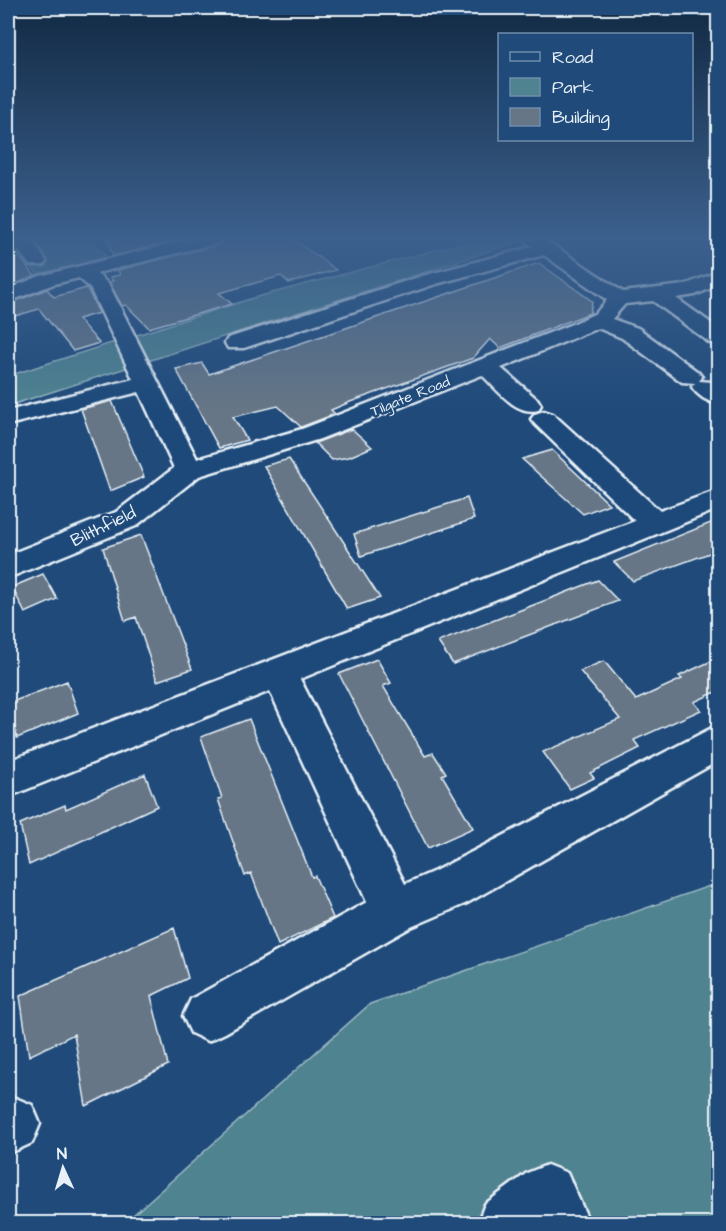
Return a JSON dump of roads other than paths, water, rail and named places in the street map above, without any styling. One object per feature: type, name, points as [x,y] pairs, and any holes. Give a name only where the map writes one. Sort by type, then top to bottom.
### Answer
[{"type":"street","points":[[105,296],[189,470]]},
{"type":"street","points":[[236,343],[376,296]]},
{"type":"street","points":[[615,296],[619,299],[644,296]]},
{"type":"street","points":[[660,296],[718,338]]},
{"type":"street","name":"Tilgate Road","points":[[189,470],[311,435],[485,366],[598,321],[619,299]]},
{"type":"street","points":[[598,321],[630,333],[704,387]]},
{"type":"street","points":[[485,366],[656,524]]},
{"type":"street","points":[[8,418],[148,382]]},
{"type":"street","name":"Blithfield","points":[[8,567],[126,519],[189,470]]},
{"type":"street","points":[[8,780],[718,499]]},
{"type":"street","points":[[279,672],[395,911]]},
{"type":"street","points":[[208,1016],[395,911],[451,887],[714,744]]},
{"type":"street","points":[[506,1224],[547,1193],[562,1224]]}]
